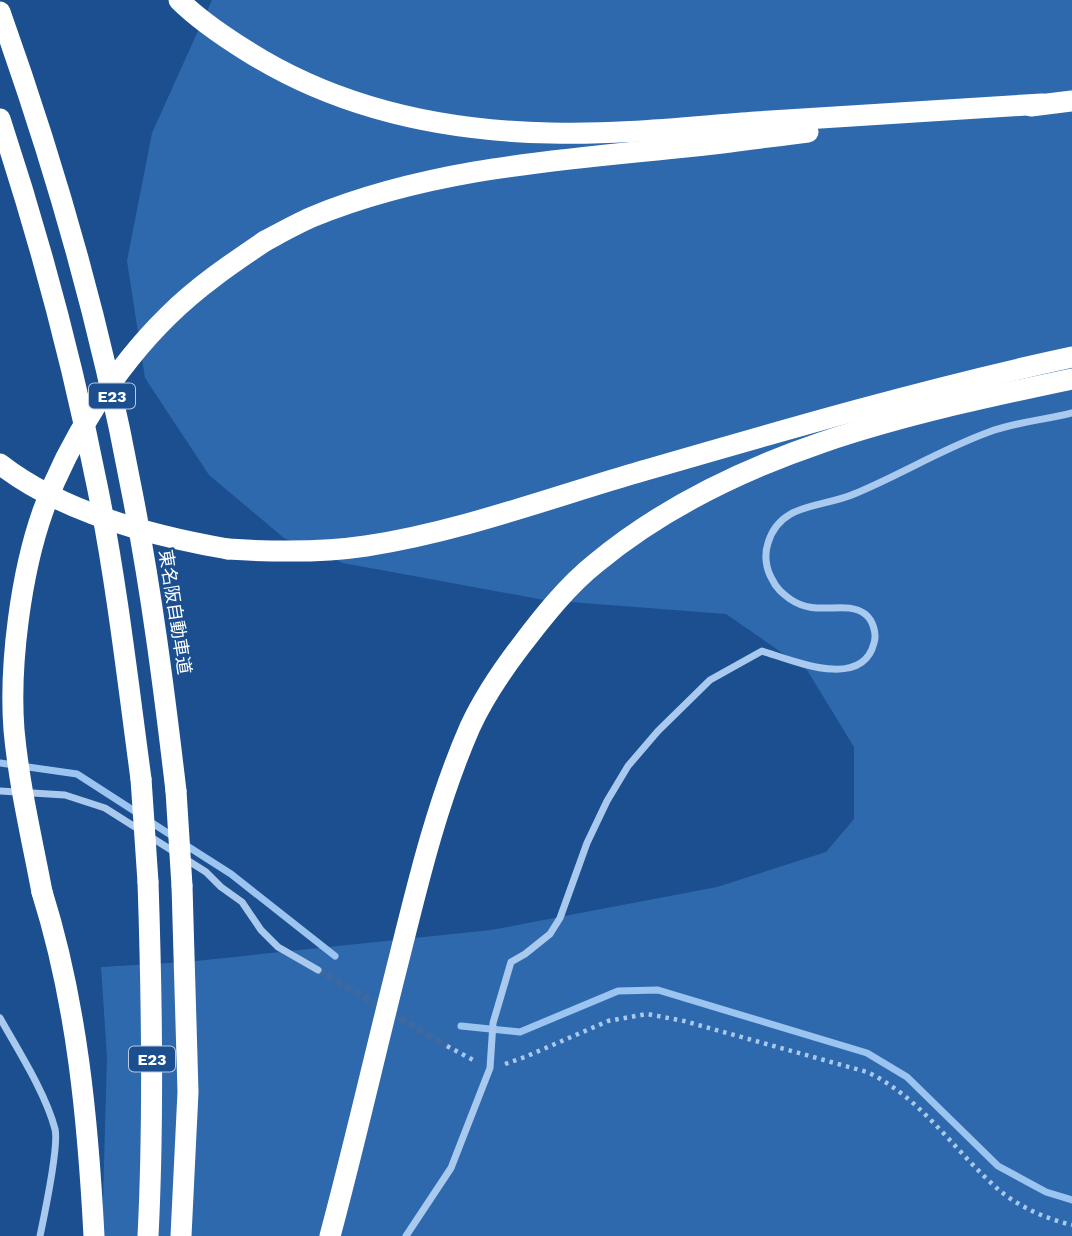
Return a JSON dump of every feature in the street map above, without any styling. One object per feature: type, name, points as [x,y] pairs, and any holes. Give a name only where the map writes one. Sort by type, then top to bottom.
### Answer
[{"type":"highway","points":[[179,0],[216,31],[270,66],[375,109],[422,121],[550,133],[639,130],[1042,104]]},
{"type":"highway","name":"東名阪自動車道","points":[[0,12],[48,160],[108,377],[150,590],[176,791],[182,886],[188,1091],[181,1236]]},
{"type":"highway","points":[[94,1236],[87,1138],[74,1028],[42,892],[21,782],[14,729],[14,664],[31,553],[43,510],[66,459],[95,407],[133,354],[168,316],[198,289],[265,241],[309,218],[348,203],[410,185],[469,172],[573,157],[687,147],[1072,101]]},
{"type":"highway","name":"E23","points":[[0,119],[18,172],[74,380],[116,590],[141,779],[148,882],[152,1102],[148,1236]]},
{"type":"highway","points":[[0,464],[43,491],[125,525],[176,540],[228,550],[307,552],[365,546],[414,537],[493,517],[617,479],[988,375],[1072,357]]},
{"type":"highway","points":[[330,1236],[433,827],[472,724],[502,671],[539,621],[594,564],[639,532],[718,485],[772,460],[860,429],[972,400],[1072,379]]},
{"type":"street","points":[[406,1236],[451,1168],[490,1068],[493,1023],[511,962],[550,934],[560,918],[587,843],[628,766],[681,707],[710,680],[762,651],[841,671],[852,668],[868,655],[874,645],[873,624],[864,613],[844,608],[801,607],[776,587],[768,572],[766,552],[768,541],[782,518],[805,506],[829,503],[853,495],[937,453],[993,430],[1072,413]]},
{"type":"street","points":[[0,791],[65,794],[105,808],[206,872],[242,902],[261,930],[278,947],[318,970]]},
{"type":"street","points":[[0,1018],[34,1079],[56,1132],[40,1236]]},
{"type":"path","points":[[447,1046],[490,1068],[526,1057],[608,1021],[647,1014],[684,1021],[867,1072],[884,1080],[906,1098],[1000,1191],[1021,1205],[1072,1225]]},
{"type":"shaded area","points":[[212,0],[1072,0],[1072,1236],[102,1236],[107,1057],[101,967],[186,962],[491,930],[717,887],[826,852],[854,819],[854,747],[807,670],[726,614],[544,600],[343,563],[284,538],[209,475],[145,378],[127,261],[152,133]]},
{"type":"waterway","points":[[0,763],[77,774],[139,814]]},
{"type":"waterway","points":[[149,821],[174,837]]},
{"type":"waterway","points":[[184,844],[231,874],[335,956]]},
{"type":"waterway","points":[[461,1026],[520,1032],[618,991],[658,990],[867,1053],[907,1077],[998,1166],[1046,1192],[1072,1200]]},
{"type":"tunnel","points":[[318,970],[447,1046]]}]
